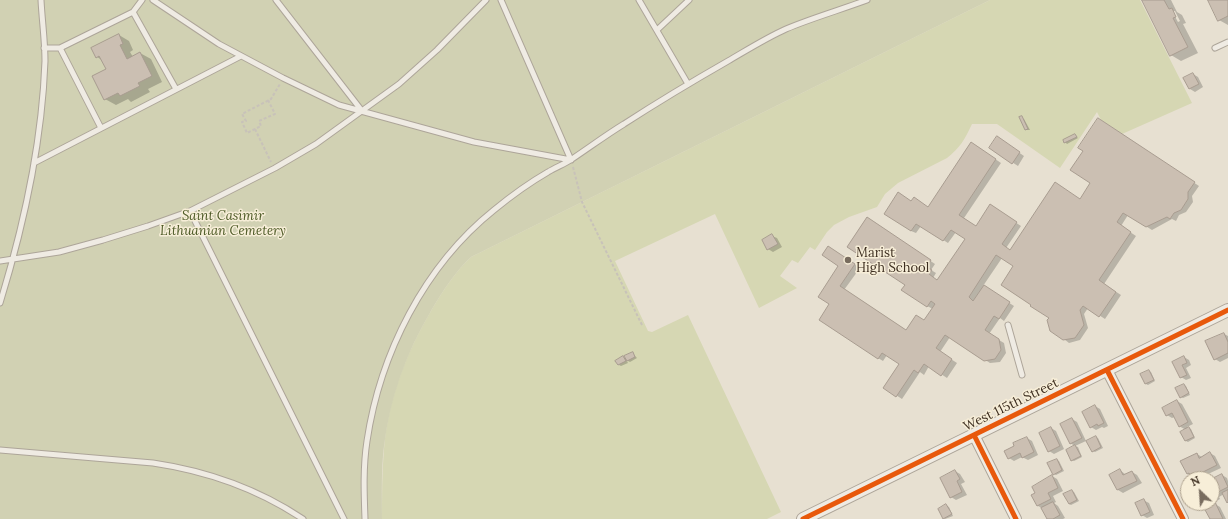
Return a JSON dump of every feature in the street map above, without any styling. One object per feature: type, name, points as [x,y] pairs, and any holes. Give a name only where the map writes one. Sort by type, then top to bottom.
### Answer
[{"type":"street","name":"West 115th Street","points":[[803,519],[1228,310]]},
{"type":"street","points":[[1107,370],[1183,519]]},
{"type":"street","points":[[974,436],[1016,519]]},
{"type":"lane","points":[[0,303],[13,260],[28,195],[39,128],[45,60],[41,0]]},
{"type":"lane","points":[[44,48],[60,48],[133,12],[142,0]]},
{"type":"lane","points":[[153,0],[219,44],[283,78],[339,105],[474,142],[571,160]]},
{"type":"lane","points":[[276,0],[362,111]]},
{"type":"lane","points":[[0,261],[59,252],[103,240],[190,211],[275,168],[316,144],[399,84],[431,55],[486,0]]},
{"type":"lane","points":[[501,0],[571,160]]},
{"type":"lane","points":[[639,0],[688,84]]},
{"type":"lane","points":[[657,30],[689,0]]},
{"type":"lane","points":[[365,519],[364,480],[367,443],[374,405],[384,368],[400,330],[417,300],[442,263],[465,237],[492,211],[522,188],[571,160],[599,139],[688,84],[764,40],[786,30],[867,0]]},
{"type":"lane","points":[[133,12],[176,89]]},
{"type":"lane","points":[[1215,48],[1228,42]]},
{"type":"lane","points":[[60,48],[101,128]]},
{"type":"lane","points":[[34,163],[241,56]]},
{"type":"lane","points":[[190,211],[344,519]]},
{"type":"lane","points":[[1008,325],[1022,375]]},
{"type":"lane","points":[[0,450],[154,463],[179,467],[234,484],[263,496],[303,519]]},
{"type":"path","points":[[268,100],[275,114],[259,121],[261,126],[247,133],[242,122],[246,121],[242,114],[268,100],[272,99],[283,78]]},
{"type":"path","points":[[254,129],[275,168]]},
{"type":"path","points":[[571,160],[582,202],[642,325]]},
{"type":"green space","name":"Saint Casimir Lithuanian Cemetery","points":[[0,0],[990,0],[471,257],[454,276],[435,304],[414,343],[400,376],[390,411],[384,446],[382,473],[382,519],[0,519]]},
{"type":"green space","points":[[990,0],[1140,0],[1192,103],[1122,134],[1101,120],[1097,112],[1060,168],[997,124],[972,124],[962,143],[947,158],[898,183],[885,194],[877,207],[849,217],[834,225],[827,232],[815,250],[810,247],[798,263],[792,260],[780,276],[797,288],[759,308],[715,214],[615,261],[648,331],[652,332],[688,315],[781,512],[767,519],[382,519],[383,466],[386,431],[394,395],[400,377],[414,343],[435,304],[454,276],[471,257]]},
{"type":"building","points":[[1142,0],[1164,0],[1169,9],[1172,8],[1176,17],[1173,18],[1188,47],[1170,56]]},
{"type":"building","points":[[1208,0],[1228,0],[1228,16],[1218,21]]},
{"type":"building","points":[[119,34],[123,44],[120,45],[127,59],[140,52],[152,76],[138,83],[140,86],[120,96],[118,93],[104,100],[92,76],[106,69],[99,56],[96,58],[91,48]]},
{"type":"building","points":[[1193,73],[1199,84],[1189,89],[1183,78]]},
{"type":"building","points":[[1022,116],[1028,129],[1025,130],[1019,117]]},
{"type":"building","name":"Marist High School","points":[[1098,118],[1195,182],[1188,192],[1188,199],[1181,210],[1174,213],[1170,219],[1167,217],[1146,227],[1123,213],[1117,222],[1131,232],[1099,280],[1116,292],[1099,317],[1083,306],[1080,310],[1084,325],[1075,338],[1063,340],[1050,331],[1047,320],[1049,318],[1001,285],[1013,266],[996,255],[969,297],[973,301],[984,285],[1010,302],[999,319],[994,316],[985,330],[999,339],[1001,350],[995,359],[984,361],[945,335],[936,348],[952,359],[941,376],[924,364],[918,373],[914,370],[896,397],[883,388],[899,364],[882,353],[878,359],[819,320],[829,304],[818,297],[838,266],[822,255],[828,246],[855,264],[840,286],[906,330],[916,315],[924,320],[935,304],[931,301],[927,307],[901,290],[905,285],[847,247],[867,217],[931,260],[927,267],[932,270],[929,274],[937,280],[965,239],[951,230],[943,241],[916,224],[911,231],[884,214],[898,192],[911,201],[914,197],[928,207],[971,142],[996,159],[959,215],[976,226],[990,204],[1017,222],[1002,244],[1010,250],[1055,182],[1080,199],[1090,183],[1070,170],[1083,151],[1078,148]]},
{"type":"building","points":[[1075,134],[1077,137],[1064,143],[1063,140]]},
{"type":"building","points":[[997,136],[1020,152],[1012,164],[989,148]]},
{"type":"building","points":[[772,234],[778,244],[767,250],[762,240]]},
{"type":"building","points":[[1224,333],[1228,342],[1228,353],[1214,360],[1205,341]]},
{"type":"building","points":[[633,352],[635,357],[627,361],[624,356]]},
{"type":"building","points":[[623,356],[626,361],[618,365],[615,361]]},
{"type":"building","points":[[1184,356],[1187,363],[1182,365],[1187,375],[1180,378],[1172,362]]},
{"type":"building","points":[[1149,370],[1154,380],[1145,384],[1140,374]]},
{"type":"building","points":[[1184,384],[1189,393],[1180,398],[1175,388]]},
{"type":"building","points":[[1177,400],[1188,422],[1179,427],[1172,413],[1166,416],[1162,408]]},
{"type":"building","points":[[1095,405],[1104,423],[1098,426],[1097,424],[1090,428],[1082,412]]},
{"type":"building","points":[[1072,418],[1082,438],[1070,444],[1060,424]]},
{"type":"building","points":[[1051,427],[1060,446],[1048,452],[1039,433]]},
{"type":"building","points":[[1189,427],[1194,437],[1185,441],[1180,432]]},
{"type":"building","points":[[1096,436],[1101,447],[1092,452],[1086,441]]},
{"type":"building","points":[[1027,437],[1034,452],[1022,458],[1020,453],[1008,459],[1004,451],[1014,446],[1013,443]]},
{"type":"building","points":[[1075,445],[1081,456],[1071,461],[1066,450]]},
{"type":"building","points":[[1210,452],[1217,465],[1205,471],[1185,471],[1180,461],[1197,453],[1199,458]]},
{"type":"building","points":[[1057,459],[1062,470],[1053,475],[1047,463]]},
{"type":"building","points":[[1120,469],[1123,475],[1132,471],[1137,481],[1117,490],[1109,475]]},
{"type":"building","points":[[955,470],[960,479],[957,481],[962,492],[950,498],[940,478]]},
{"type":"building","points":[[1222,474],[1228,487],[1220,491],[1220,475]]},
{"type":"building","points":[[1052,475],[1058,488],[1048,493],[1051,499],[1037,506],[1031,495],[1035,493],[1032,487]]},
{"type":"building","points":[[1072,490],[1077,500],[1069,504],[1063,494]]},
{"type":"building","points":[[1228,490],[1228,502],[1227,503],[1222,493]]},
{"type":"building","points":[[1144,499],[1150,512],[1141,516],[1135,503]]},
{"type":"building","points":[[1053,502],[1060,515],[1053,519],[1047,519],[1041,508]]},
{"type":"building","points":[[946,504],[952,514],[943,519],[938,509]]},
{"type":"building","points":[[1206,511],[1219,511],[1223,519],[1210,519]]},
{"type":"cycle path","points":[[803,519],[1228,310]]},
{"type":"cycle path","points":[[1107,370],[1183,519]]},
{"type":"cycle path","points":[[974,435],[1016,519]]},
{"type":"place","name":"Marist High School","points":[[848,260]]}]
